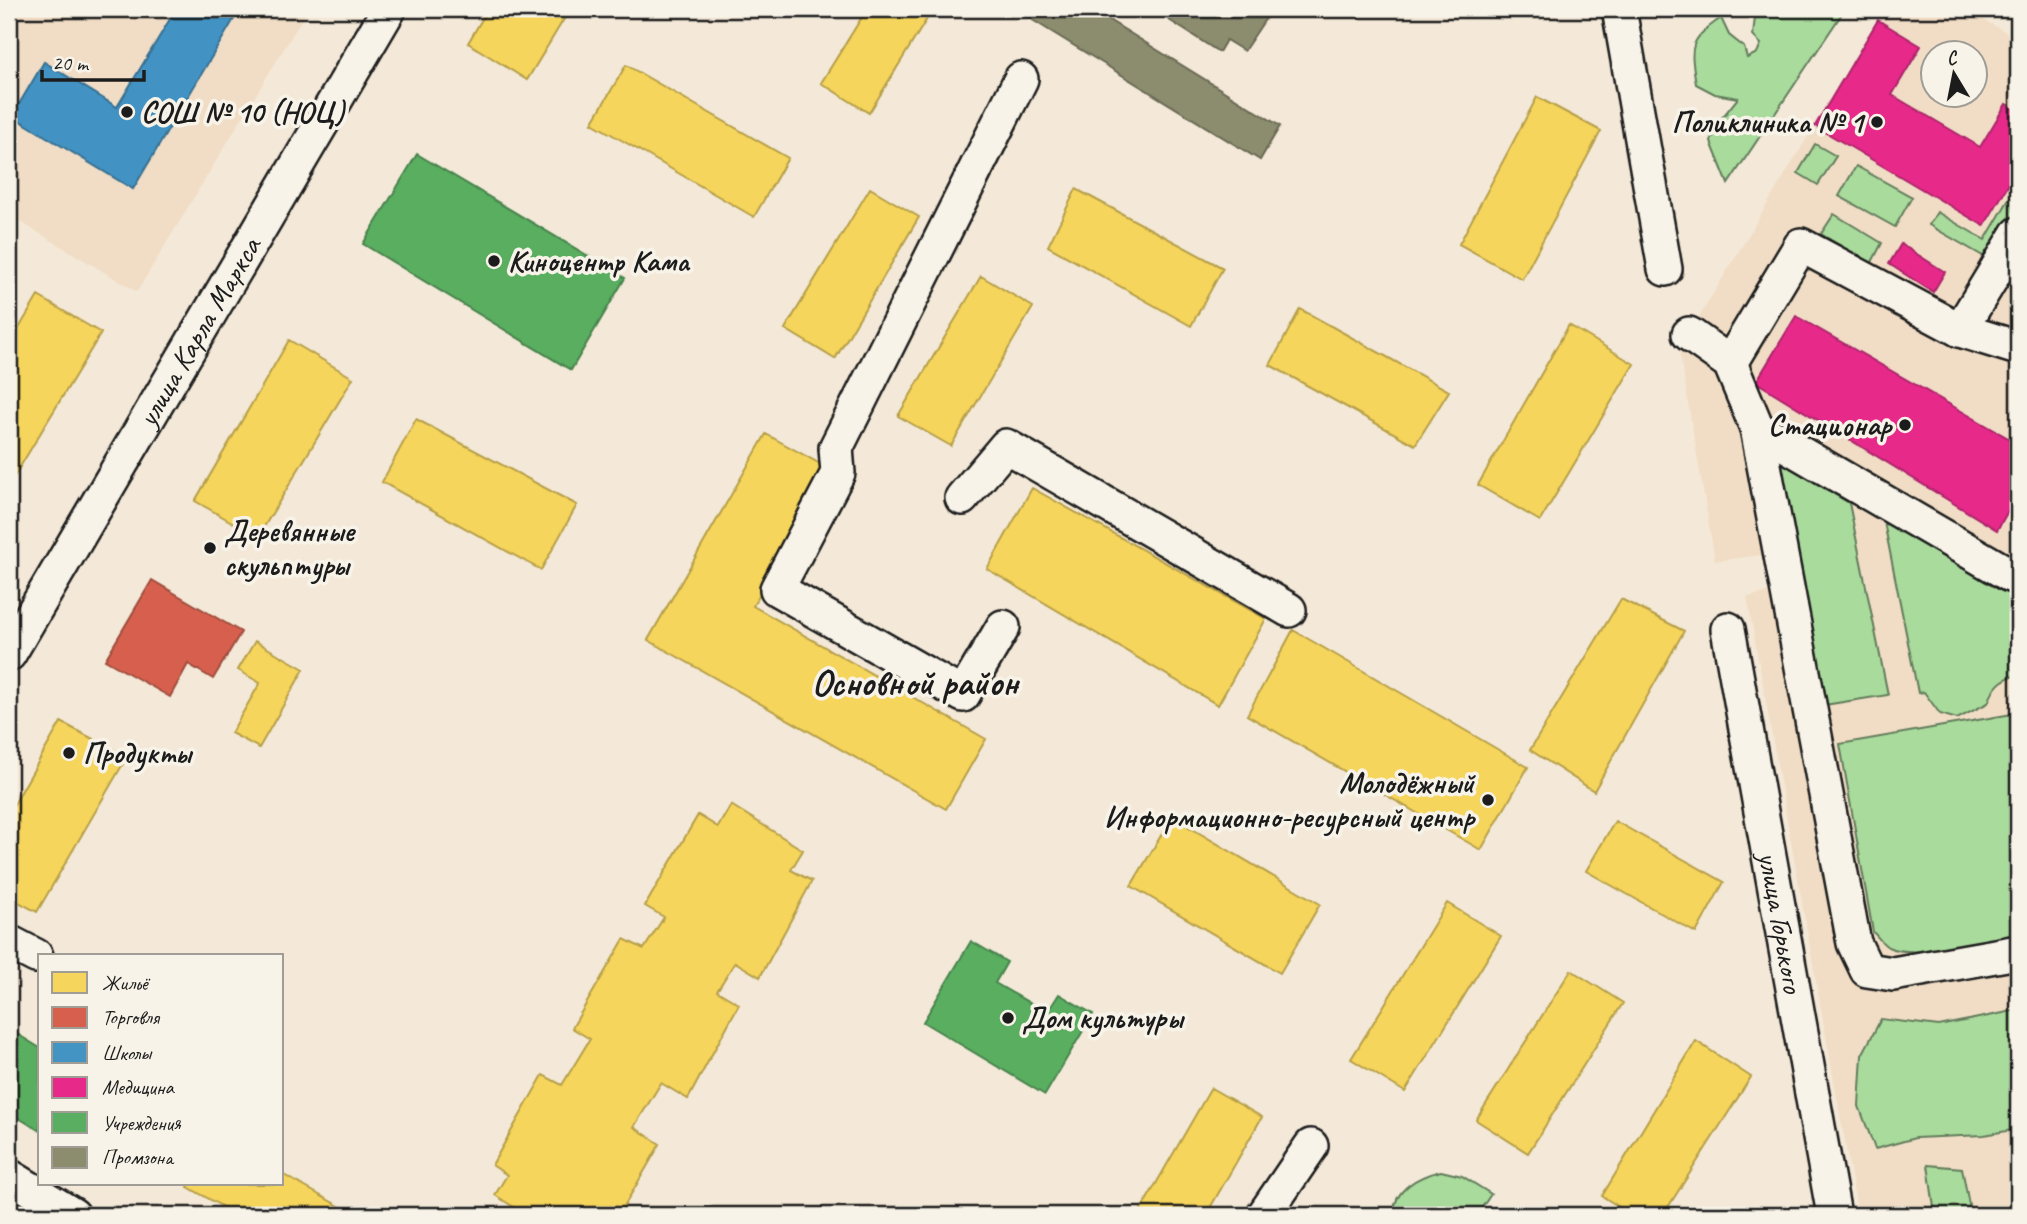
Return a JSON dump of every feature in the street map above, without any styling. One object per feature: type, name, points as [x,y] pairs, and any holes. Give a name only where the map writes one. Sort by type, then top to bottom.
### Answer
[{"type":"street","name":"улица Карла Маркса","points":[[9,654],[389,9]]},
{"type":"street","points":[[1619,9],[1665,269]]},
{"type":"street","points":[[1003,627],[963,695],[777,589],[838,473],[836,448],[1021,79]]},
{"type":"street","points":[[1960,330],[2018,234]]},
{"type":"street","points":[[1730,363],[1801,246],[1960,330],[2018,348]]},
{"type":"street","points":[[1689,334],[1730,363],[1757,428],[1854,943],[1862,961],[1867,970],[1893,974],[2018,952]]},
{"type":"street","points":[[1757,428],[2010,575],[2018,574]]},
{"type":"street","points":[[962,498],[1006,446],[1289,610]]},
{"type":"street","name":"улица Горького","points":[[1728,629],[1834,1215]]},
{"type":"street","points":[[1264,1215],[1311,1146]]},
{"type":"street","points":[[9,1176],[73,1215]]},
{"type":"shaded area","name":"СОШ № 10 (НОЦ)","points":[[9,9],[308,9],[137,292],[9,215]]},
{"type":"shaded area","points":[[1885,9],[1965,9],[2018,39],[2018,1215],[1858,1215],[1747,597],[1771,592],[1763,555],[1715,561],[1679,350]]},
{"type":"green space","points":[[1761,9],[1845,9],[1728,184],[1711,142],[1717,124],[1738,98],[1715,94],[1696,84],[1694,45],[1702,33],[1721,18],[1729,35],[1744,47],[1747,58],[1757,53],[1761,44],[1753,36],[1755,17]]},
{"type":"green space","points":[[1815,144],[1836,156],[1818,185],[1798,173]]},
{"type":"green space","points":[[1856,166],[1912,197],[1895,227],[1839,196]]},
{"type":"green space","points":[[2018,184],[2018,224],[1995,263],[1929,225],[1937,212],[1985,240]]},
{"type":"green space","points":[[1834,214],[1882,243],[1871,264],[1821,234]]},
{"type":"green space","points":[[1778,461],[1849,503],[1888,695],[1824,705]]},
{"type":"green space","points":[[1883,517],[2018,600],[2018,675],[1999,684],[1988,703],[1957,719],[1940,714],[1924,692],[1918,693]]},
{"type":"green space","points":[[2018,713],[2018,935],[1934,950],[1900,950],[1888,947],[1873,932],[1840,744]]},
{"type":"green space","points":[[2018,1010],[2018,1129],[1984,1135],[1915,1138],[1875,1149],[1859,1106],[1862,1055],[1881,1019],[1939,1026]]},
{"type":"green space","points":[[1928,1165],[1962,1168],[1971,1215],[1935,1215]]},
{"type":"green space","points":[[1441,1171],[1462,1176],[1491,1194],[1477,1215],[1453,1215],[1440,1210],[1432,1215],[1394,1215],[1398,1198],[1409,1185],[1424,1176]]},
{"type":"building: Жильё","points":[[488,9],[570,9],[527,80],[468,43]]},
{"type":"building: Жильё","points":[[867,9],[933,9],[869,113],[821,83]]},
{"type":"building: Жильё","points":[[626,65],[788,158],[754,217],[592,123]]},
{"type":"building: Жильё","points":[[1537,97],[1601,131],[1522,279],[1459,244]]},
{"type":"building: Жильё","points":[[870,188],[919,217],[835,359],[785,329]]},
{"type":"building: Жильё","points":[[1076,189],[1223,268],[1191,326],[1048,246]]},
{"type":"building: Жильё","points":[[981,276],[1033,307],[951,446],[898,416]]},
{"type":"building: Жильё","points":[[38,296],[101,333],[9,485],[9,345]]},
{"type":"building: Жильё","points":[[1300,309],[1449,391],[1415,445],[1270,365]]},
{"type":"building: Жильё","points":[[1569,325],[1634,364],[1540,521],[1478,485]]},
{"type":"building: Жильё","points":[[289,340],[353,378],[258,537],[195,501]]},
{"type":"building: Жильё","points":[[416,419],[577,505],[541,570],[382,482]]},
{"type":"building: Жильё","points":[[766,434],[831,470],[753,606],[986,739],[946,809],[648,640]]},
{"type":"building: Жильё","points":[[1032,488],[1266,619],[1218,705],[987,569]]},
{"type":"building: Жильё","points":[[1621,599],[1684,631],[1594,791],[1530,750]]},
{"type":"building: Жильё","points":[[1293,630],[1528,767],[1481,850],[1247,715]]},
{"type":"building: Жильё","points":[[255,641],[304,669],[259,748],[231,733],[260,683],[238,670]]},
{"type":"building: Жильё","points":[[61,722],[127,757],[37,912],[9,897],[9,813]]},
{"type":"building: Жильё","points":[[731,805],[803,850],[791,870],[812,881],[760,977],[735,962],[717,991],[739,1004],[688,1099],[661,1083],[634,1127],[660,1144],[619,1215],[526,1215],[495,1195],[507,1175],[492,1165],[543,1075],[562,1085],[590,1039],[572,1028],[624,939],[644,949],[664,917],[645,906],[698,815],[718,827]]},
{"type":"building: Жильё","points":[[1172,817],[1320,904],[1280,973],[1131,886]]},
{"type":"building: Жильё","points":[[1615,821],[1724,882],[1696,933],[1586,871]]},
{"type":"building: Жильё","points":[[1447,903],[1501,936],[1405,1092],[1351,1059]]},
{"type":"building: Жильё","points":[[1571,970],[1623,1003],[1528,1153],[1476,1120]]},
{"type":"building: Жильё","points":[[1696,1041],[1751,1077],[1663,1215],[1632,1215],[1602,1196]]},
{"type":"building: Жильё","points":[[1211,1088],[1262,1117],[1206,1215],[1138,1215]]},
{"type":"building: Жильё","points":[[284,1175],[355,1215],[237,1215],[188,1187],[284,1186]]},
{"type":"building: Торговля","points":[[152,580],[241,632],[213,679],[188,664],[170,697],[105,660]]},
{"type":"building: Школы","points":[[176,9],[240,9],[133,189],[12,116],[44,62],[117,107]]},
{"type":"building: Медицина","name":"Поликлиника № 1","points":[[1878,20],[1918,44],[1918,51],[1892,95],[1980,147],[2006,104],[2018,112],[2018,169],[1984,226],[1815,126]]},
{"type":"building: Медицина","points":[[1901,244],[1945,272],[1933,292],[1889,264]]},
{"type":"building: Медицина","name":"Стационар","points":[[1796,316],[2017,443],[2018,441],[2018,494],[1997,530],[1756,382]]},
{"type":"building: Учреждения","name":"Киноцентр Кама","points":[[417,154],[625,278],[571,370],[363,244]]},
{"type":"building: Учреждения","name":"Дом культуры","points":[[971,941],[1007,962],[995,983],[1047,1013],[1059,994],[1093,1014],[1045,1095],[923,1022]]},
{"type":"building: Учреждения","points":[[9,1029],[38,1047],[38,1130],[9,1112]]},
{"type":"building: Промзона","points":[[1031,9],[1091,9],[1280,126],[1260,160],[1026,16]]},
{"type":"building: Промзона","points":[[1152,9],[1272,9],[1244,51],[1226,40],[1219,52]]},
{"type":"place","name":"СОШ № 10 (НОЦ)","points":[[127,112]]},
{"type":"place","name":"Поликлиника № 1","points":[[1877,122]]},
{"type":"place","name":"Киноцентр Кама","points":[[494,261]]},
{"type":"place","name":"Стационар","points":[[1905,425]]},
{"type":"place","name":"Деревянные скульптуры","points":[[210,548]]},
{"type":"place","name":"Продукты","points":[[69,753]]},
{"type":"place","name":"Молодёжный Информационно-ресурсный центр","points":[[1488,800]]},
{"type":"place","name":"Дом культуры","points":[[1008,1018]]},
{"type":"district","name":"Основной район","points":[[915,682]]}]
